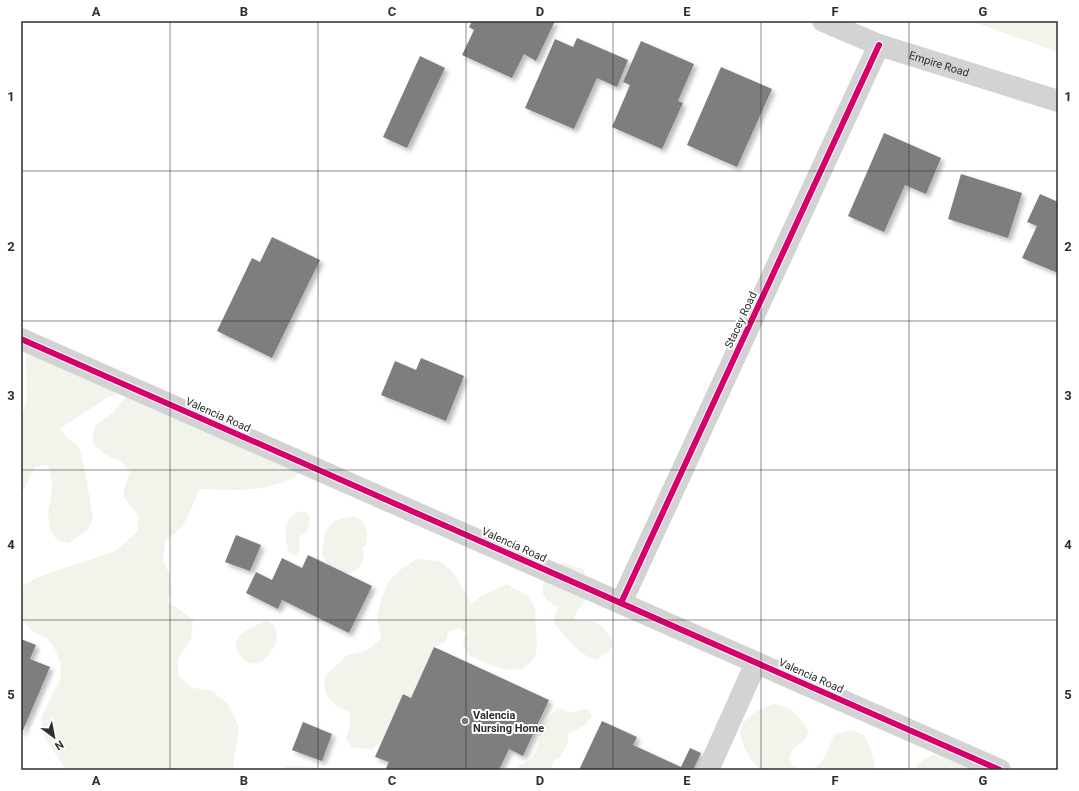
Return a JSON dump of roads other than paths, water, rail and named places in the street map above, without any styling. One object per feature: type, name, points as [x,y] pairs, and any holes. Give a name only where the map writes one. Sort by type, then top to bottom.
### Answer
[{"type":"street","name":"Empire Road","points":[[823,21],[879,46],[1058,101]]},
{"type":"street","name":"Stacey Road","points":[[621,603],[879,46]]},
{"type":"street","name":"Valencia Road","points":[[21,339],[1000,770]]},
{"type":"street","points":[[708,770],[756,663]]},
{"type":"place","name":"Valencia Nursing Home","points":[[465,721]]}]
